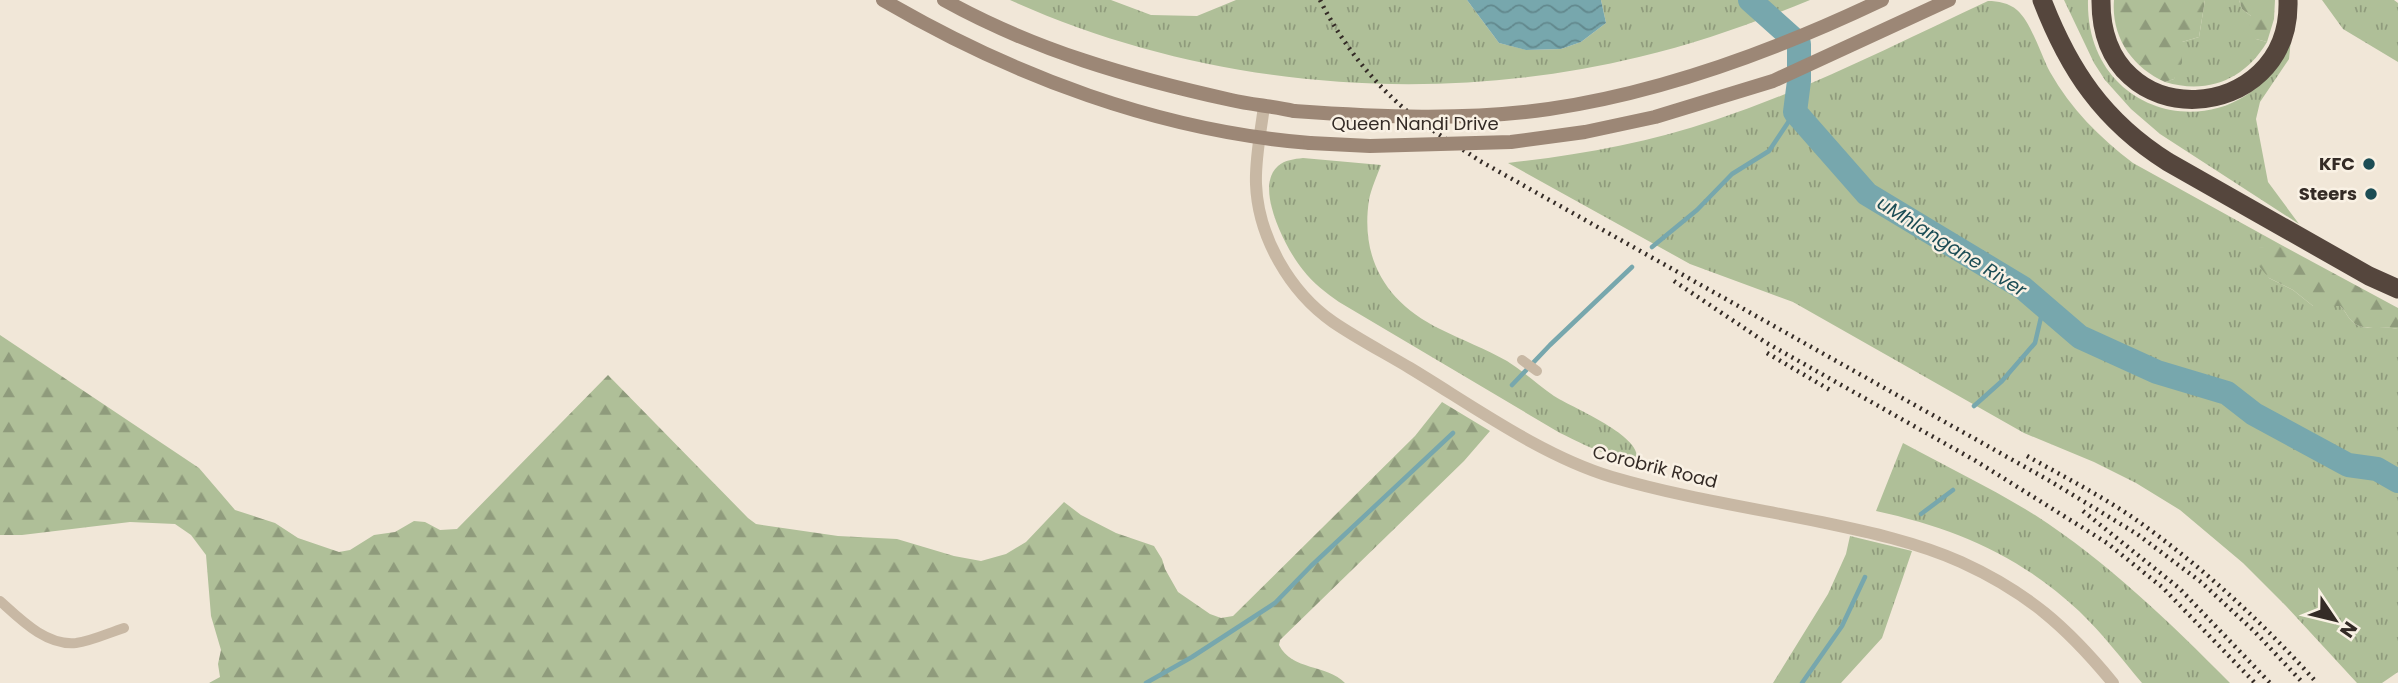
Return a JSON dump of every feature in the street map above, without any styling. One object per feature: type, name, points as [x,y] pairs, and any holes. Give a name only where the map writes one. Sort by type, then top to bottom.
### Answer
[{"type":"highway","points":[[2042,0],[2062,44],[2092,95],[2114,122],[2136,141],[2168,162],[2370,276],[2398,289]]},
{"type":"highway","points":[[2101,0],[2101,19],[2115,59],[2143,86],[2158,94],[2170,98],[2197,100],[2224,95],[2259,74],[2269,62],[2282,36],[2288,0]]},
{"type":"main road","name":"Queen Nandi Drive","points":[[883,0],[974,48],[1083,94],[1208,129],[1260,139],[1382,146],[1511,142],[1585,132],[1655,117],[1773,81],[1950,0]]},
{"type":"main road","name":"Queen Nandi Drive","points":[[944,0],[978,19],[1106,69],[1233,101],[1294,111],[1362,116],[1446,117],[1549,108],[1624,94],[1703,73],[1882,0]]},
{"type":"street","name":"Corobrik Road","points":[[1264,106],[1256,183],[1259,206],[1269,241],[1278,259],[1306,297],[1333,321],[1489,416],[1576,464],[1613,477],[1871,533],[1925,548],[1961,562],[2035,603],[2076,640],[2113,683]]},
{"type":"street","points":[[1522,360],[1538,371]]},
{"type":"street","points":[[0,601],[36,631],[63,642],[87,640],[124,628]]},
{"type":"green space","points":[[1010,0],[1111,0],[1151,15],[1197,16],[1236,0],[1467,0],[1499,43],[1527,50],[1561,49],[1581,42],[1606,23],[1601,0],[1810,0],[1726,32],[1683,45],[1561,73],[1481,82],[1400,84],[1320,80],[1240,70],[1161,53],[1085,30]]},
{"type":"green space","points":[[2064,0],[2088,0],[2094,42],[2112,75],[2139,98],[2171,110],[2205,111],[2239,99],[2269,76],[2291,39],[2289,59],[2260,102],[2256,119],[2268,182],[2299,224],[2160,134],[2131,109],[2094,63]]},
{"type":"green space","points":[[2114,0],[2205,0],[2199,37],[2182,42],[2182,63],[2174,79],[2165,82],[2153,76],[2126,49],[2116,26]]},
{"type":"green space","points":[[2205,0],[2239,0],[2242,9],[2251,16],[2256,39],[2267,42],[2248,66],[2224,81],[2196,86],[2165,82],[2174,79],[2182,42],[2199,37]]},
{"type":"green space","points":[[2239,0],[2275,0],[2274,19],[2267,42],[2248,33],[2251,16],[2242,9]]},
{"type":"green space","points":[[2322,0],[2394,0],[2398,3],[2398,62],[2343,29]]},
{"type":"green space","points":[[1988,1],[2007,4],[2022,15],[2050,72],[2067,98],[2097,133],[2133,163],[2285,247],[2259,248],[2269,278],[2293,290],[2313,306],[2340,306],[2358,326],[2398,329],[2398,672],[2382,683],[2357,683],[2243,563],[2180,510],[2136,483],[2024,433],[1793,302],[1690,264],[1508,163],[1613,147],[1715,120],[1819,80]]},
{"type":"green space","points":[[1303,158],[1381,165],[1369,200],[1367,222],[1374,260],[1392,293],[1421,318],[1507,361],[1554,396],[1616,430],[1634,448],[1637,457],[1609,454],[1560,433],[1339,302],[1315,283],[1296,261],[1281,234],[1269,188],[1271,176],[1278,166]]},
{"type":"green space","points":[[2285,247],[2398,308],[2398,329],[2358,326],[2340,306],[2313,306],[2293,290],[2269,278],[2255,257],[2259,248]]},
{"type":"green space","points":[[0,335],[199,468],[235,510],[275,523],[298,538],[339,552],[350,550],[374,535],[395,532],[414,521],[425,522],[440,530],[457,529],[608,375],[756,524],[838,536],[897,539],[981,561],[1006,554],[1026,542],[1064,502],[1081,515],[1116,533],[1154,546],[1178,592],[1210,614],[1221,618],[1233,616],[1415,436],[1442,402],[1490,431],[1464,461],[1280,640],[1279,645],[1292,659],[1338,677],[1345,683],[209,683],[220,677],[218,664],[221,650],[211,616],[206,555],[191,535],[175,524],[130,522],[22,535],[0,535]]},
{"type":"green space","points":[[1903,443],[2003,496],[2087,552],[2137,593],[2230,683],[2142,683],[2079,611],[2033,574],[1959,535],[1876,511]]},
{"type":"green space","points":[[1850,536],[1912,551],[1882,638],[1841,683],[1773,683],[1828,594],[1846,554]]},
{"type":"water","points":[[1467,0],[1601,0],[1606,23],[1581,42],[1561,49],[1526,50],[1499,43]]},
{"type":"waterway","name":"uMhlangane River","points":[[1750,0],[1799,44],[1799,81],[1795,112],[1867,194],[2023,288],[2080,337],[2157,372],[2227,393],[2254,414],[2348,465],[2377,469],[2398,481]]},
{"type":"waterway","points":[[1652,247],[1697,210],[1732,174],[1769,151],[1795,112]]},
{"type":"waterway","points":[[1512,385],[1632,267]]},
{"type":"waterway","points":[[1974,406],[2002,381],[2035,343],[2042,313],[2028,292]]},
{"type":"waterway","points":[[1146,683],[1192,657],[1275,603],[1453,433]]},
{"type":"waterway","points":[[1921,514],[1953,490]]},
{"type":"waterway","points":[[1802,683],[1842,626],[1865,577]]},
{"type":"railway","points":[[1320,0],[1363,67],[1406,110],[1428,127],[1480,161],[2050,481],[2137,534],[2201,582],[2254,631],[2303,683]]},
{"type":"railway","points":[[1674,281],[1765,342],[1976,461],[2107,543],[2162,587],[2255,683]]},
{"type":"railway","points":[[1767,353],[1830,390]]},
{"type":"railway","points":[[2027,456],[2114,506],[2189,560],[2234,599],[2317,683]]},
{"type":"railway","points":[[2083,511],[2179,588],[2270,683]]},
{"type":"place","name":"KFC","points":[[2369,164]]},
{"type":"place","name":"Steers","points":[[2371,194]]}]
